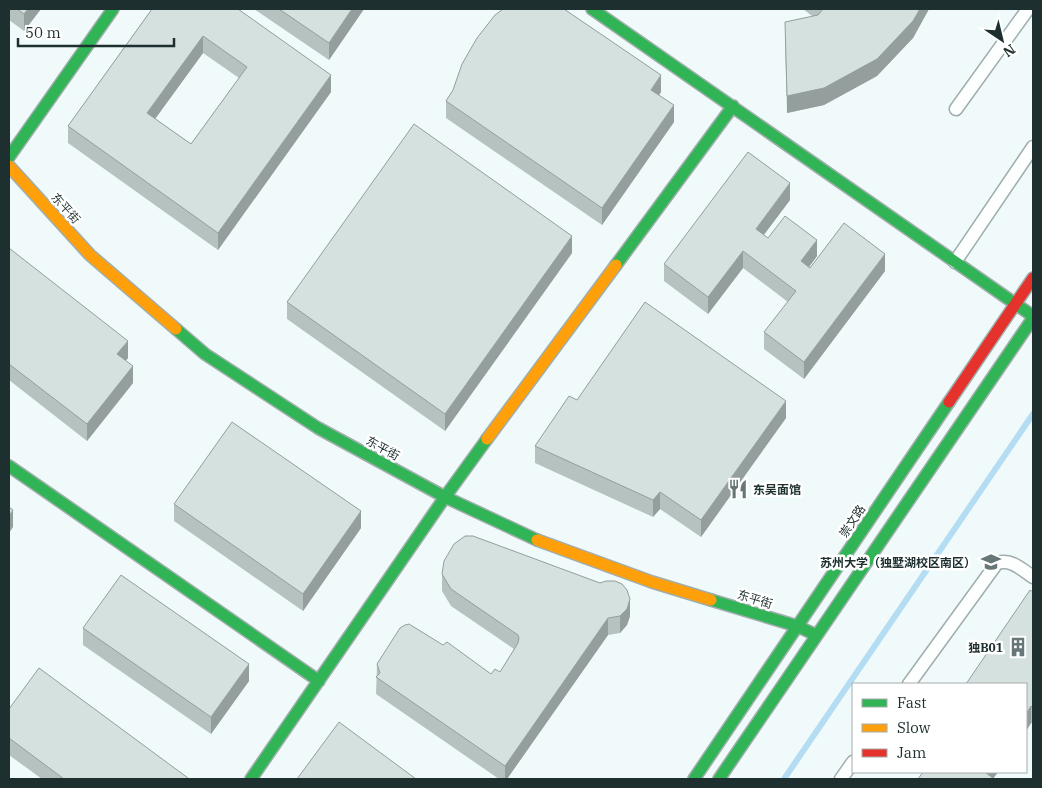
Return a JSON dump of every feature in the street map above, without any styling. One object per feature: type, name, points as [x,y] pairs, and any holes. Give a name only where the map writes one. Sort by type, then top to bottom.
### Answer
[{"type":"street","points":[[9,157],[113,9]]},
{"type":"street","points":[[592,9],[1033,317],[719,779]]},
{"type":"street","points":[[251,779],[320,682],[445,497],[733,106]]},
{"type":"street","name":"东平街","points":[[9,166],[90,255],[205,354],[318,428],[445,497],[542,542],[652,582],[797,626],[816,635]]},
{"type":"street","name":"崇文路","points":[[694,779],[1033,278]]},
{"type":"street","points":[[9,466],[320,682]]},
{"type":"lane","points":[[956,109],[1028,9]]},
{"type":"lane","points":[[955,262],[1033,147]]},
{"type":"lane","points":[[910,683],[997,562],[1005,561],[1016,565],[1033,578]]},
{"type":"lane","points":[[841,779],[852,763]]},
{"type":"building","points":[[17,9],[28,9],[24,14]]},
{"type":"building","points":[[152,9],[238,9],[331,75],[218,233],[68,126]],"holes":[[[203,36],[247,67],[191,144],[147,113]]]},
{"type":"building","points":[[279,9],[352,9],[329,43]]},
{"type":"building","points":[[503,9],[564,9],[661,75],[651,90],[674,105],[602,208],[446,101],[453,90],[462,64],[477,38],[495,15]]},
{"type":"building","points":[[823,9],[920,9],[913,21],[877,59],[824,88],[787,96],[785,22],[818,15]]},
{"type":"building","points":[[414,124],[572,236],[445,414],[287,302]]},
{"type":"building","points":[[748,152],[790,183],[756,229],[768,238],[785,216],[817,240],[801,261],[810,268],[844,223],[885,254],[804,362],[764,332],[796,291],[743,251],[708,297],[664,264]]},
{"type":"building","points":[[9,248],[128,341],[117,354],[133,366],[87,424],[9,364]]},
{"type":"building","points":[[645,302],[786,401],[701,520],[660,492],[653,500],[535,446],[569,396],[577,400]]},
{"type":"building","points":[[232,422],[361,511],[303,594],[174,504]]},
{"type":"building","points":[[9,507],[13,510],[9,516]]},
{"type":"building","points":[[465,536],[473,536],[600,583],[615,581],[622,584],[627,590],[630,599],[627,609],[620,616],[608,618],[505,766],[376,677],[380,673],[377,664],[400,628],[409,624],[443,645],[447,642],[491,674],[495,669],[500,672],[518,643],[518,635],[451,589],[442,574],[444,561],[454,544]]},
{"type":"building","points":[[121,575],[249,664],[211,717],[83,628]]},
{"type":"building","name":"独B01","points":[[1030,590],[1033,592],[1033,708],[1031,706],[1027,712],[1027,683],[967,683]]},
{"type":"building","points":[[39,668],[188,779],[64,779],[9,738],[9,709]]},
{"type":"building","points":[[339,722],[416,779],[297,779]]},
{"type":"building","points":[[922,773],[986,773],[993,778],[993,779],[918,779]]},
{"type":"waterway","points":[[784,779],[1033,414]]},
{"type":"traffic: fast","points":[[9,157],[113,9]]},
{"type":"traffic: fast","points":[[592,9],[1030,314]]},
{"type":"traffic: fast","points":[[616,265],[733,106]]},
{"type":"traffic: fast","points":[[719,779],[1033,318]]},
{"type":"traffic: fast","points":[[176,329],[205,354],[318,428],[445,497],[537,540]]},
{"type":"traffic: fast","points":[[694,779],[949,402]]},
{"type":"traffic: fast","points":[[251,779],[487,439]]},
{"type":"traffic: fast","points":[[9,466],[319,681]]},
{"type":"traffic: fast","points":[[711,600],[797,626],[816,635]]},
{"type":"traffic: slow","points":[[9,166],[90,255],[176,329]]},
{"type":"traffic: slow","points":[[487,439],[616,265]]},
{"type":"traffic: slow","points":[[537,540],[652,582],[711,600]]},
{"type":"traffic: jam","points":[[949,402],[1033,278]]},
{"type":"place","name":"东吴面馆","points":[[738,489]]},
{"type":"place","name":"苏州大学（独墅湖校区南区）","points":[[991,562]]},
{"type":"place","name":"独B01","points":[[1018,647]]}]
